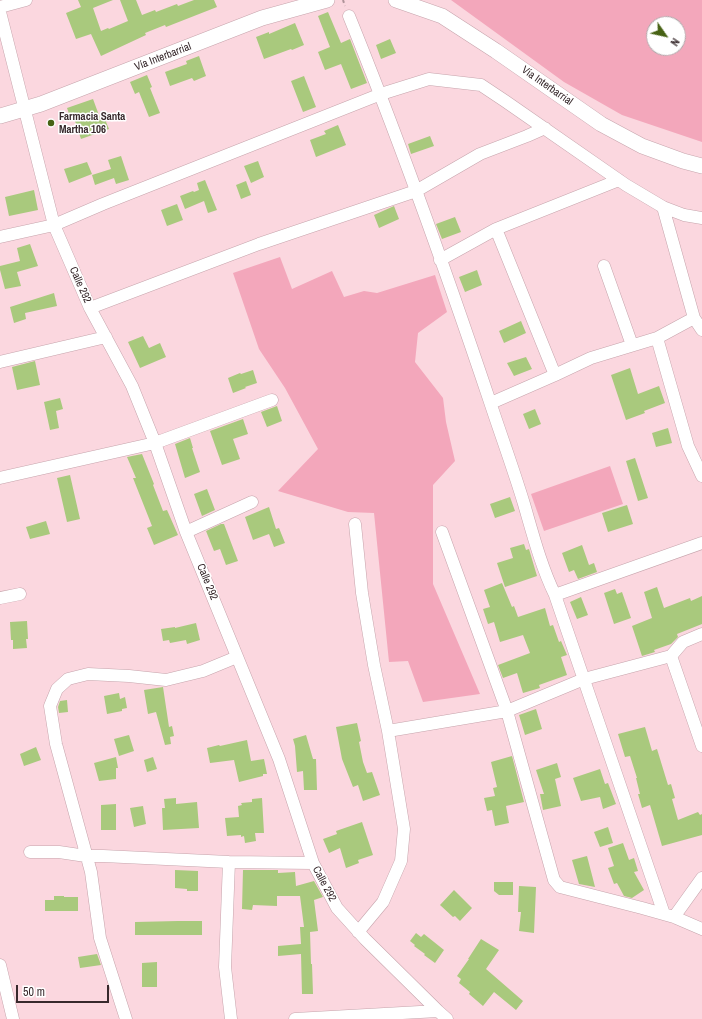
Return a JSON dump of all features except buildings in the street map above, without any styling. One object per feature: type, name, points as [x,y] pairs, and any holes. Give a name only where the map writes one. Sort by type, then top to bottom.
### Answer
[{"type":"main road","name":"Vía Interbarrial","points":[[0,116],[49,102],[262,18],[327,0]]},
{"type":"main road","name":"Vía Interbarrial","points":[[396,0],[442,16],[496,51],[601,124],[642,146],[702,166]]},
{"type":"street","points":[[0,7],[26,0]]},
{"type":"street","name":"Calle 292","points":[[0,12],[54,225],[90,308],[132,386],[155,443],[186,532],[279,758],[313,863],[337,908],[358,932],[442,1015]]},
{"type":"street","points":[[349,16],[416,191],[491,403],[546,576],[555,595],[669,916]]},
{"type":"street","points":[[0,237],[54,225],[103,204],[380,94],[429,79],[481,85],[620,180],[663,207],[702,218]]},
{"type":"street","points":[[90,308],[259,244],[416,191],[480,154],[545,128]]},
{"type":"street","points":[[440,260],[496,229],[620,180]]},
{"type":"street","points":[[663,207],[694,318],[702,330]]},
{"type":"street","points":[[496,229],[555,375]]},
{"type":"street","points":[[604,266],[632,346]]},
{"type":"street","points":[[491,403],[591,358],[657,338],[694,318]]},
{"type":"street","points":[[0,362],[106,337]]},
{"type":"street","points":[[657,338],[688,446],[702,476]]},
{"type":"street","points":[[0,478],[155,443],[272,400]]},
{"type":"street","points":[[186,532],[252,502]]},
{"type":"street","points":[[355,524],[364,600],[374,665],[388,731],[404,829],[401,861],[383,902],[358,932]]},
{"type":"street","points":[[442,532],[507,711],[554,880],[560,887],[669,916],[702,929]]},
{"type":"street","points":[[555,595],[702,543]]},
{"type":"street","points":[[0,598],[20,594]]},
{"type":"street","points":[[388,731],[507,711],[584,679],[671,656],[683,642],[702,634]]},
{"type":"street","points":[[671,656],[702,746]]},
{"type":"street","points":[[126,1019],[100,938],[90,872],[56,744],[50,706],[57,689],[68,679],[88,674],[166,680],[203,671],[237,657]]},
{"type":"street","points":[[30,852],[59,852],[86,856],[229,862],[313,863]]},
{"type":"street","points":[[229,862],[225,967],[231,1019]]},
{"type":"street","points":[[669,916],[702,878]]},
{"type":"street","points":[[0,964],[13,1019]]},
{"type":"street","points":[[295,1019],[442,1015]]},
{"type":"shaded area","points":[[451,0],[702,0],[702,142],[622,115],[564,82]]},
{"type":"shaded area","points":[[280,257],[292,289],[332,271],[344,297],[364,291],[377,293],[435,275],[447,312],[418,333],[415,362],[443,398],[446,422],[455,461],[433,485],[433,584],[480,694],[423,702],[408,661],[389,662],[374,513],[348,512],[278,491],[318,449],[285,388],[259,349],[233,273]]},
{"type":"shaded area","points":[[610,466],[623,504],[544,531],[531,494]]},
{"type":"place","name":"Farmacia Santa Martha 106","points":[[51,123]]}]
